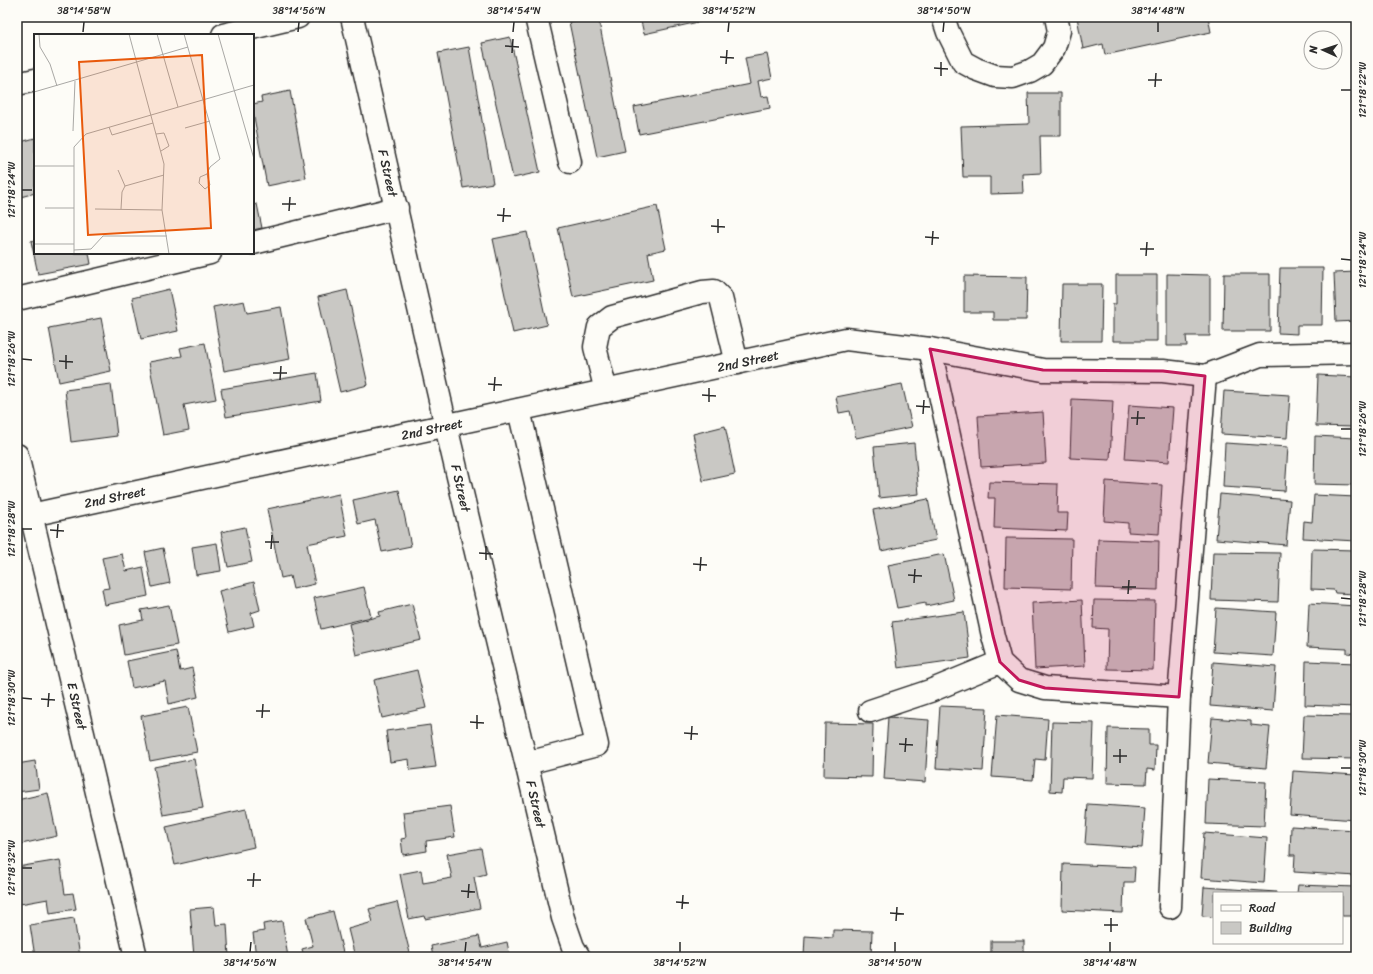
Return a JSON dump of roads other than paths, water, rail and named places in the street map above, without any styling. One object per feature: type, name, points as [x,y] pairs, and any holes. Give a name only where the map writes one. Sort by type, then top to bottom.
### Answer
[{"type":"street","points":[[227,34],[298,17]]},
{"type":"street","name":"F Street","points":[[352,17],[446,426],[563,918],[573,947],[579,957]]},
{"type":"street","points":[[536,17],[570,162]]},
{"type":"street","points":[[943,17],[948,32],[963,62],[976,69],[995,76],[1013,77],[1042,64],[1054,48],[1059,31],[1056,17]]},
{"type":"street","points":[[17,84],[34,80]]},
{"type":"street","points":[[254,242],[397,208]]},
{"type":"street","points":[[17,299],[206,254]]},
{"type":"street","points":[[606,392],[596,347],[599,327],[612,317],[702,292],[714,291],[721,298],[737,363]]},
{"type":"street","name":"2nd Street","points":[[24,516],[606,392],[846,339],[930,349],[1043,370],[1163,371],[1205,376]]},
{"type":"street","points":[[930,349],[1000,662],[1019,680],[1044,688],[1179,697]]},
{"type":"street","points":[[1170,907],[1179,697],[1205,376],[1260,355],[1356,353]]},
{"type":"street","points":[[519,410],[597,745],[526,762]]},
{"type":"street","name":"E Street","points":[[17,455],[24,516],[136,957]]},
{"type":"street","points":[[870,711],[930,691],[1000,662]]}]
